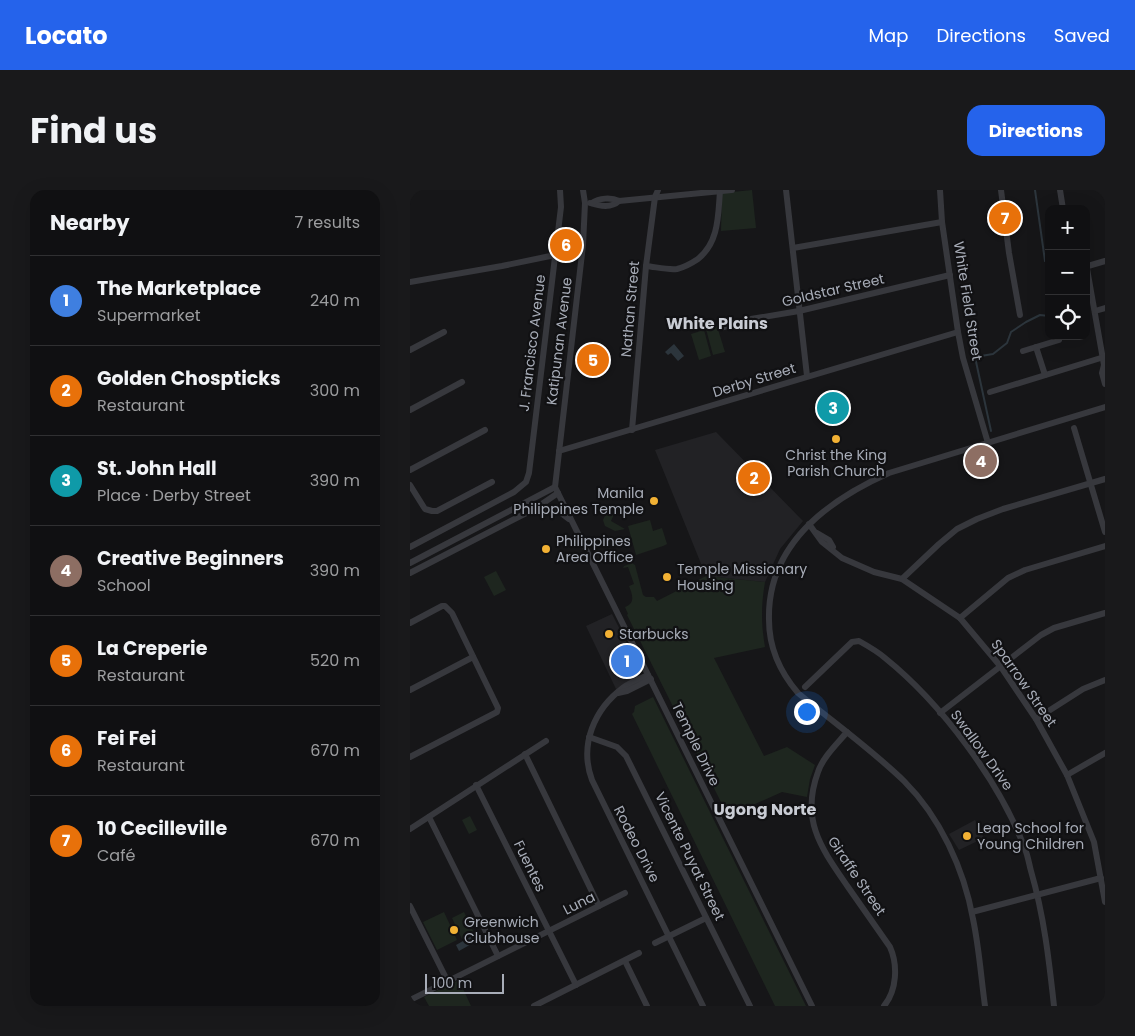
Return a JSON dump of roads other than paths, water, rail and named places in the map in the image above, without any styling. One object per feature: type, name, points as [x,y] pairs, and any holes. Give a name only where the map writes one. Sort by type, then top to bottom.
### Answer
[{"type":"street","name":"J. Francisco Avenue","points":[[410,547],[514,492],[526,482],[529,473],[561,207],[560,190]]},
{"type":"street","name":"Katipunan Avenue","points":[[556,490],[588,203],[584,190]]},
{"type":"street","points":[[588,203],[597,206],[613,205],[619,201],[657,193],[732,190]]},
{"type":"street","points":[[786,190],[807,376]]},
{"type":"street","name":"White Field Street","points":[[940,190],[942,222],[958,332],[963,358],[988,443]]},
{"type":"street","points":[[1000,190],[1020,315]]},
{"type":"street","points":[[1060,190],[1062,205]]},
{"type":"street","points":[[646,266],[675,269],[686,266],[707,251],[714,238],[720,191]]},
{"type":"street","name":"Nathan Street","points":[[632,430],[646,266],[657,193]]},
{"type":"street","points":[[793,248],[942,222]]},
{"type":"street","points":[[410,282],[502,266],[555,254]]},
{"type":"street","points":[[1090,264],[1105,261]]},
{"type":"street","name":"Goldstar Street","points":[[721,328],[751,319],[799,311],[950,276]]},
{"type":"street","points":[[1090,282],[1103,357],[1104,366],[1102,373],[1105,384]]},
{"type":"street","points":[[1095,311],[1105,308]]},
{"type":"street","points":[[410,350],[444,332]]},
{"type":"street","name":"Derby Street","points":[[559,451],[958,332]]},
{"type":"street","points":[[1023,351],[1059,340]]},
{"type":"street","points":[[1036,347],[1045,375]]},
{"type":"street","points":[[990,392],[1103,357]]},
{"type":"street","points":[[410,410],[462,382]]},
{"type":"street","points":[[984,1006],[972,910],[955,859],[934,820],[905,782],[798,693],[788,681],[772,647],[769,630],[768,611],[775,574],[791,544],[809,524],[839,499],[867,483],[888,473],[1105,407]]},
{"type":"street","points":[[1074,428],[1105,532]]},
{"type":"street","points":[[410,470],[485,430]]},
{"type":"street","points":[[902,579],[939,544],[958,529],[977,519],[1003,509],[1105,479]]},
{"type":"street","points":[[410,485],[425,509],[437,511],[492,482]]},
{"type":"street","points":[[410,573],[536,508],[556,490]]},
{"type":"street","points":[[410,563],[556,490]]},
{"type":"street","name":"Temple Drive","points":[[556,490],[812,1006]]},
{"type":"street","points":[[536,508],[556,509],[567,516],[573,523]]},
{"type":"street","name":"Sparrow Street","points":[[809,524],[816,532],[829,540],[835,551],[842,558],[874,572],[902,579],[960,618],[1001,667],[1036,719],[1067,775],[1094,842],[1105,902]]},
{"type":"street","points":[[960,618],[1008,578],[1025,570],[1105,546]]},
{"type":"street","points":[[410,623],[445,606],[452,613],[498,708],[497,712],[410,757]]},
{"type":"street","points":[[940,713],[1041,635],[1054,628],[1105,613]]},
{"type":"street","name":"Swallow Drive","points":[[804,687],[856,640],[884,657],[913,683],[975,756],[1004,803],[1026,850],[1045,928],[1054,1006]]},
{"type":"street","points":[[410,690],[473,657]]},
{"type":"street","name":"Rodeo Drive","points":[[649,677],[617,693],[598,713],[589,736],[588,765],[592,780],[703,1006]]},
{"type":"street","points":[[1036,719],[1083,689],[1105,680]]},
{"type":"street","name":"Giraffe Street","points":[[847,732],[823,761],[818,771],[811,806],[812,816],[818,839],[829,861],[890,946],[894,956],[896,966],[892,992],[884,1006]]},
{"type":"street","name":"Vicente Puyat Street","points":[[589,736],[617,747],[626,756],[750,1006]]},
{"type":"street","points":[[410,829],[546,741]]},
{"type":"street","points":[[1067,775],[1105,753]]},
{"type":"street","points":[[525,754],[600,906]]},
{"type":"street","name":"Fuentes","points":[[476,785],[576,985]]},
{"type":"street","points":[[429,817],[498,956]]},
{"type":"street","points":[[972,910],[1101,878]]},
{"type":"street","name":"Luna","points":[[410,1000],[625,893]]},
{"type":"street","points":[[410,906],[448,982]]},
{"type":"street","points":[[654,943],[706,918]]},
{"type":"street","points":[[534,1006],[639,953]]},
{"type":"street","points":[[625,961],[647,1006]]},
{"type":"waterway","points":[[1035,190],[1045,261]]},
{"type":"waterway","points":[[991,431],[975,357],[993,354],[1007,343],[1011,332],[1040,315],[1045,316]]},
{"type":"place","name":"10 Cecilleville","points":[[1005,218]]},
{"type":"place","name":"Fei Fei","points":[[566,245]]},
{"type":"place","name":"La Creperie","points":[[593,360]]},
{"type":"place","name":"St. John Hall","points":[[833,408]]},
{"type":"place","name":"Christ the King Parish Church","points":[[836,439]]},
{"type":"place","name":"Creative Beginners","points":[[981,461]]},
{"type":"place","name":"Golden Chospticks","points":[[754,478]]},
{"type":"place","name":"Manila Philippines Temple","points":[[654,501]]},
{"type":"place","name":"Philippines Area Office","points":[[546,549]]},
{"type":"place","name":"Temple Missionary Housing","points":[[667,577]]},
{"type":"place","name":"Starbucks","points":[[609,634]]},
{"type":"place","name":"The Marketplace","points":[[627,661]]},
{"type":"place","name":"Leap School for Young Children","points":[[967,836]]},
{"type":"place","name":"Greenwich Clubhouse","points":[[454,930]]},
{"type":"district","name":"White Plains","points":[[717,323]]},
{"type":"district","name":"Ugong Norte","points":[[765,809]]}]
